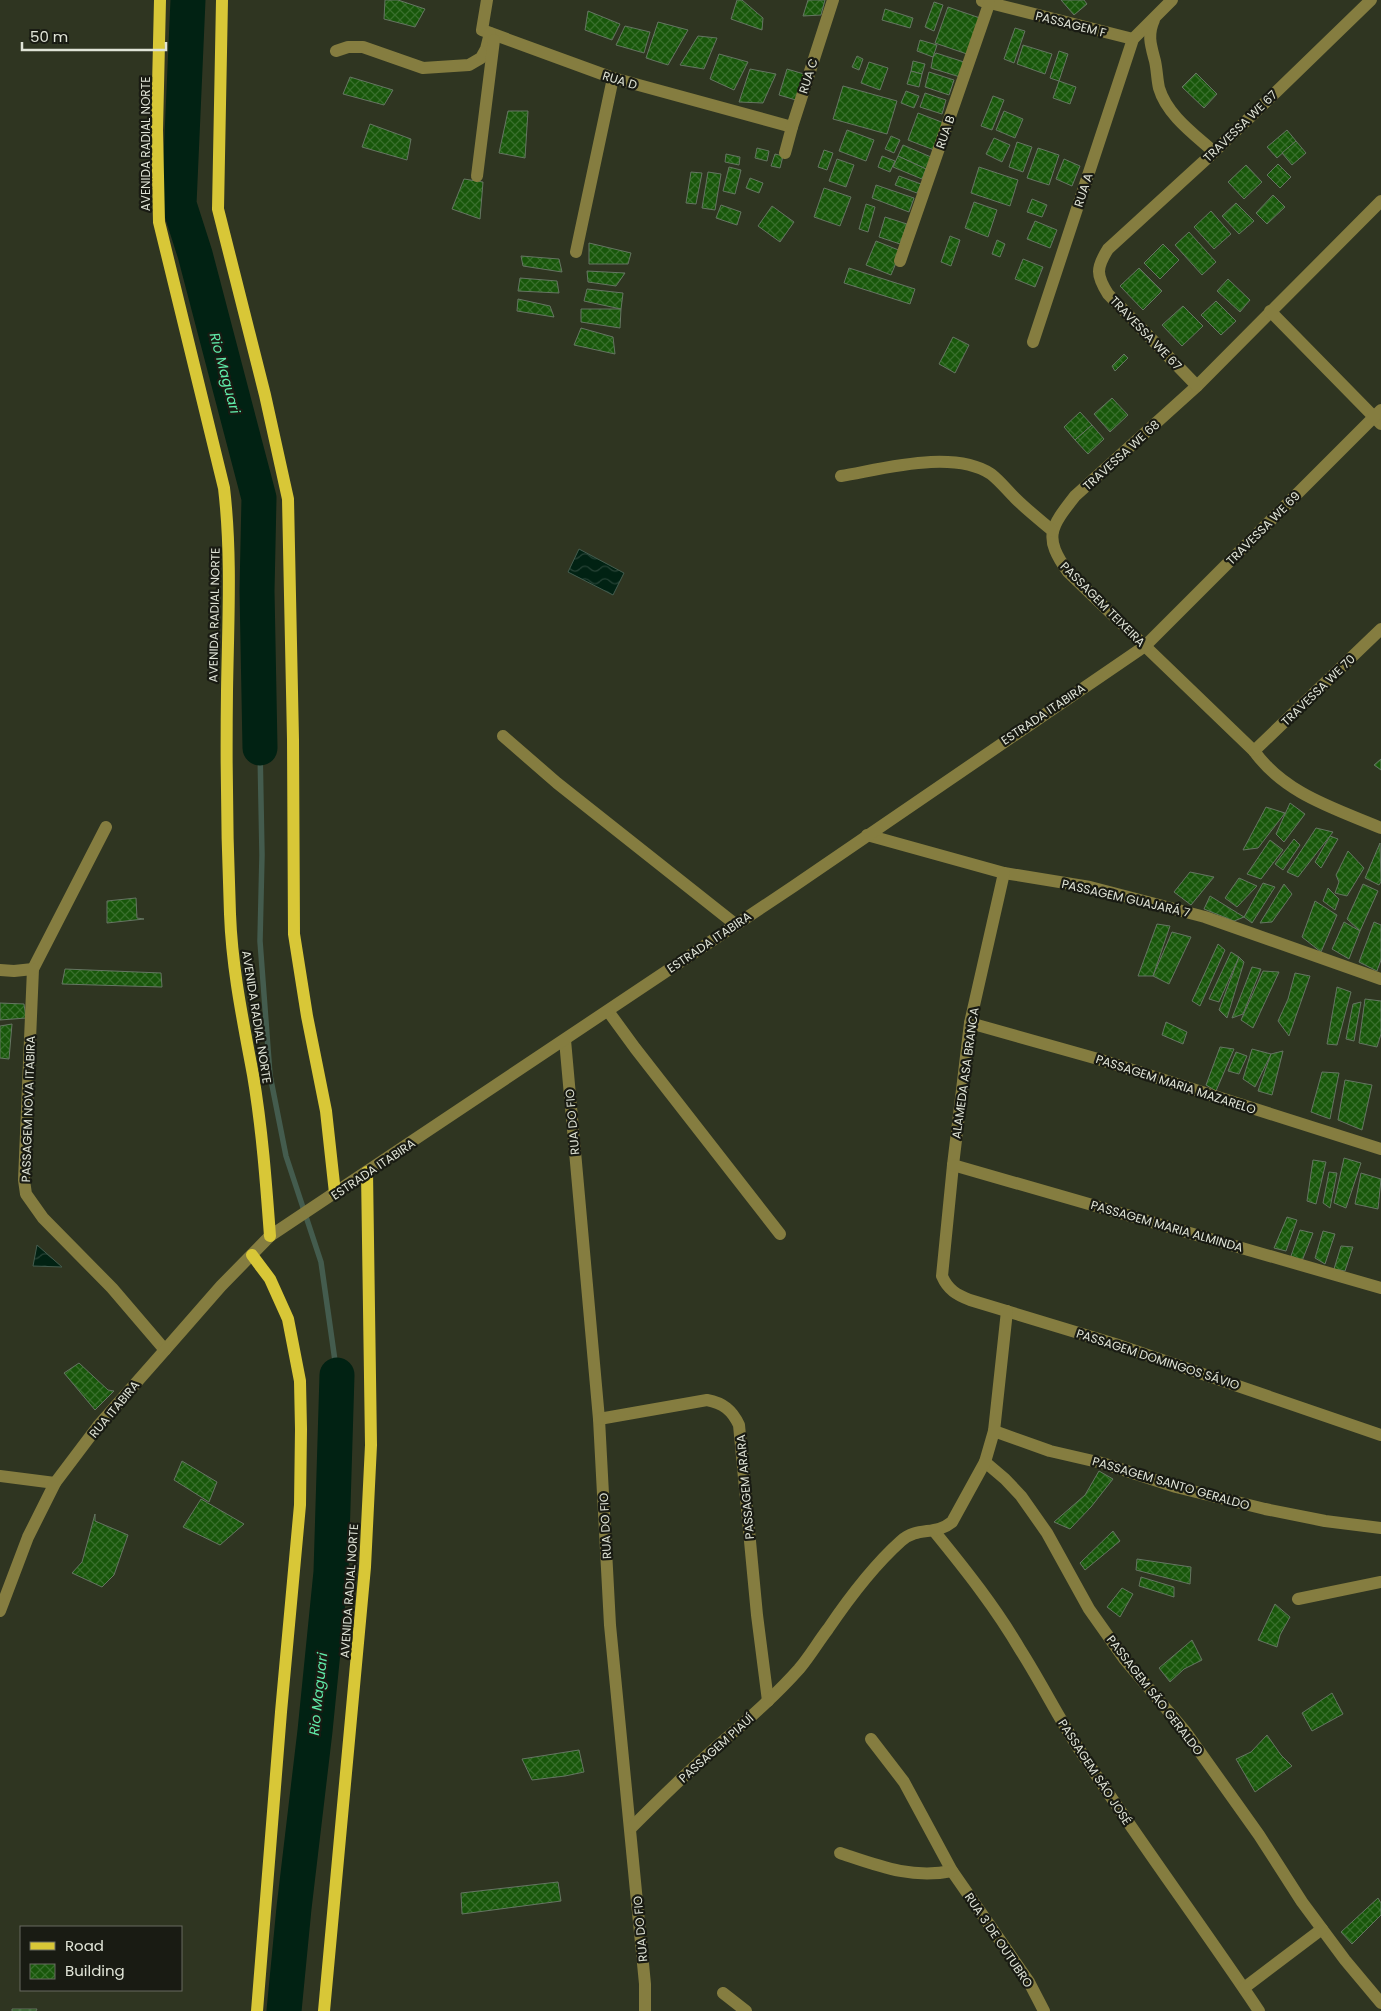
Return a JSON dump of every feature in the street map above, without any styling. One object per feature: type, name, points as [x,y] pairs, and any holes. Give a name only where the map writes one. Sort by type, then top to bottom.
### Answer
[{"type":"main road","name":"AVENIDA RADIAL NORTE","points":[[160,0],[156,130],[159,222],[224,488],[229,532],[227,693],[232,956],[256,1094],[264,1157],[270,1236]]},
{"type":"main road","points":[[222,0],[218,209],[265,395],[288,499],[293,739],[294,934],[307,1016],[326,1110],[336,1194]]},
{"type":"main road","name":"AVENIDA RADIAL NORTE","points":[[324,2011],[366,1567],[371,1445],[367,1172]]},
{"type":"main road","points":[[252,1255],[270,1279],[288,1319],[300,1381],[301,1429],[300,1505],[279,1732],[257,2011]]},
{"type":"street","points":[[486,0],[482,30],[493,33]]},
{"type":"street","name":"RUA C","points":[[786,154],[792,127],[833,0]]},
{"type":"street","points":[[1132,39],[1172,0]]},
{"type":"street","name":"TRAVESSA WE 67","points":[[1197,386],[1108,294],[1098,273],[1099,264],[1108,250],[1214,152],[1371,0]]},
{"type":"street","name":"PASSAGEM F","points":[[985,2],[1132,39]]},
{"type":"street","name":"RUA B","points":[[900,261],[985,2]]},
{"type":"street","points":[[1155,17],[1149,30],[1159,87],[1164,100],[1182,123],[1214,152]]},
{"type":"street","points":[[336,51],[348,47],[363,46],[423,68],[468,65],[481,58],[493,33]]},
{"type":"street","points":[[477,176],[493,33]]},
{"type":"street","name":"RUA D","points":[[493,33],[613,78],[792,127]]},
{"type":"street","name":"RUA A","points":[[1033,342],[1132,39]]},
{"type":"street","points":[[576,252],[613,78]]},
{"type":"street","points":[[1197,386],[1381,201]]},
{"type":"street","points":[[1270,311],[1379,417]]},
{"type":"street","name":"TRAVESSA WE 68","points":[[1053,531],[1074,496],[1197,386]]},
{"type":"street","name":"TRAVESSA WE 69","points":[[1145,646],[1379,417]]},
{"type":"street","points":[[841,476],[931,462],[954,462],[971,465],[992,475],[1024,507],[1053,531]]},
{"type":"street","name":"PASSAGEM TEIXEIRA","points":[[1053,531],[1052,542],[1055,554],[1068,572],[1254,751],[1267,768],[1295,790],[1381,828]]},
{"type":"street","name":"TRAVESSA WE 70","points":[[1254,751],[1381,629]]},
{"type":"street","name":"ESTRADA ITABIRA","points":[[270,1236],[336,1194],[565,1040],[1145,646]]},
{"type":"street","points":[[503,736],[557,783],[735,924]]},
{"type":"street","points":[[0,970],[33,969],[106,827]]},
{"type":"street","name":"PASSAGEM GUAJARÁ 7","points":[[867,835],[1004,873],[1090,887],[1205,917],[1381,979]]},
{"type":"street","name":"ALAMEDA ASA BRANCA","points":[[942,1276],[970,1023],[1004,873]]},
{"type":"street","name":"PASSAGEM NOVA ITABIRA","points":[[33,969],[24,1180],[26,1194],[43,1218],[112,1288],[165,1350]]},
{"type":"street","points":[[608,1011],[780,1234]]},
{"type":"street","name":"PASSAGEM MARIA MAZARELO","points":[[970,1023],[1098,1059],[1381,1149]]},
{"type":"street","name":"RUA DO FIO","points":[[565,1040],[599,1419],[610,1625],[645,1984],[645,2011]]},
{"type":"street","name":"PASSAGEM MARIA ALMINDA","points":[[953,1165],[1381,1288]]},
{"type":"street","name":"RUA ITABIRA","points":[[0,1611],[28,1537],[54,1483],[98,1426],[221,1286],[270,1236]]},
{"type":"street","name":"PASSAGEM DOMINGOS SÁVIO","points":[[942,1276],[946,1286],[960,1296],[1115,1344],[1381,1435]]},
{"type":"street","points":[[934,1531],[944,1528],[952,1522],[986,1462],[994,1431],[1007,1311]]},
{"type":"street","name":"PASSAGEM ARARA","points":[[599,1419],[707,1400],[719,1402],[734,1414],[739,1425],[757,1615],[768,1701]]},
{"type":"street","name":"PASSAGEM SANTO GERALDO","points":[[994,1431],[1050,1451],[1102,1463],[1193,1492],[1325,1521],[1381,1528]]},
{"type":"street","name":"PASSAGEM SÃO GERALDO","points":[[986,1462],[1006,1479],[1021,1496],[1047,1533],[1090,1609],[1120,1653],[1185,1731],[1344,1960],[1381,2003]]},
{"type":"street","points":[[0,1476],[54,1483]]},
{"type":"street","name":"PASSAGEM PIAUÍ","points":[[630,1828],[691,1769],[768,1701],[800,1667],[842,1608],[889,1552],[916,1531],[934,1531]]},
{"type":"street","name":"PASSAGEM SÃO JOSÉ","points":[[934,1531],[970,1575],[1016,1642],[1061,1721],[1120,1812],[1259,2011]]},
{"type":"street","points":[[1298,1599],[1381,1582]]},
{"type":"street","name":"RUA 3 DE OUTUBRO","points":[[871,1740],[904,1782],[952,1871],[1029,1982],[1044,2011]]},
{"type":"street","points":[[840,1854],[884,1868],[916,1874],[952,1871]]},
{"type":"street","points":[[1244,1988],[1322,1929]]},
{"type":"street","points":[[723,1993],[746,2011]]},
{"type":"water","points":[[579,549],[624,573],[613,595],[568,572]]},
{"type":"water","points":[[37,1245],[62,1267],[33,1266]]},
{"type":"building","points":[[385,0],[398,0],[425,9],[415,27],[384,19]]},
{"type":"building","points":[[737,0],[742,0],[763,18],[762,30],[731,19]]},
{"type":"building","points":[[808,0],[825,0],[821,15],[803,16]]},
{"type":"building","points":[[1061,0],[1084,0],[1087,4],[1074,15]]},
{"type":"building","points":[[934,2],[943,5],[934,31],[925,27]]},
{"type":"building","points":[[948,7],[980,18],[967,54],[935,43]]},
{"type":"building","points":[[885,9],[913,18],[910,28],[882,20]]},
{"type":"building","points":[[588,11],[620,24],[612,40],[585,30]]},
{"type":"building","points":[[658,22],[688,30],[668,65],[646,58]]},
{"type":"building","points":[[625,26],[650,32],[644,53],[616,45]]},
{"type":"building","points":[[1015,28],[1025,31],[1014,63],[1004,59]]},
{"type":"building","points":[[698,36],[717,38],[704,69],[680,65]]},
{"type":"building","points":[[920,40],[937,45],[933,57],[917,51]]},
{"type":"building","points":[[1023,45],[1052,54],[1045,74],[1017,64]]},
{"type":"building","points":[[1059,51],[1068,54],[1059,81],[1050,78]]},
{"type":"building","points":[[936,53],[964,62],[960,77],[931,68],[933,57]]},
{"type":"building","points":[[719,54],[748,62],[734,90],[710,79]]},
{"type":"building","points":[[857,56],[863,59],[859,70],[852,67]]},
{"type":"building","points":[[913,61],[925,64],[922,74],[911,71]]},
{"type":"building","points":[[869,62],[888,68],[880,90],[861,83]]},
{"type":"building","points":[[750,69],[776,74],[763,103],[739,102]]},
{"type":"building","points":[[787,69],[804,74],[796,100],[779,95]]},
{"type":"building","points":[[911,71],[922,74],[919,87],[907,84]]},
{"type":"building","points":[[929,72],[954,80],[949,95],[925,87]]},
{"type":"building","points":[[1196,73],[1217,94],[1204,108],[1182,87]]},
{"type":"building","points":[[350,77],[393,90],[384,105],[343,94]]},
{"type":"building","points":[[1059,81],[1076,87],[1070,104],[1053,98]]},
{"type":"building","points":[[843,86],[897,101],[887,134],[833,119]]},
{"type":"building","points":[[906,91],[919,96],[914,108],[901,103]]},
{"type":"building","points":[[925,93],[946,100],[942,114],[920,107]]},
{"type":"building","points":[[993,96],[1004,100],[992,130],[981,126]]},
{"type":"building","points":[[508,111],[528,111],[525,158],[499,153]]},
{"type":"building","points":[[1004,111],[1023,119],[1015,138],[996,130]]},
{"type":"building","points":[[918,113],[944,123],[934,150],[908,140]]},
{"type":"building","points":[[370,124],[411,139],[407,160],[362,147]]},
{"type":"building","points":[[847,130],[874,140],[866,161],[839,151]]},
{"type":"building","points":[[1287,130],[1296,141],[1277,158],[1267,147]]},
{"type":"building","points":[[891,136],[900,140],[894,153],[885,149]]},
{"type":"building","points":[[994,138],[1010,145],[1002,162],[986,154]]},
{"type":"building","points":[[1296,141],[1306,153],[1292,165],[1282,153]]},
{"type":"building","points":[[1017,142],[1032,147],[1023,172],[1009,167]]},
{"type":"building","points":[[903,145],[931,157],[926,169],[898,156]]},
{"type":"building","points":[[757,148],[769,151],[767,161],[755,158]]},
{"type":"building","points":[[1038,148],[1059,155],[1049,185],[1027,178]]},
{"type":"building","points":[[824,150],[833,153],[827,170],[818,167]]},
{"type":"building","points":[[726,154],[740,157],[739,165],[725,162]]},
{"type":"building","points":[[775,154],[783,156],[780,168],[771,166]]},
{"type":"building","points":[[882,156],[895,161],[890,172],[878,167]]},
{"type":"building","points":[[898,156],[926,169],[922,179],[893,167]]},
{"type":"building","points":[[837,159],[854,165],[846,187],[829,181]]},
{"type":"building","points":[[1064,159],[1080,166],[1072,186],[1056,179]]},
{"type":"building","points":[[1278,164],[1291,177],[1280,188],[1267,175]]},
{"type":"building","points":[[1246,165],[1262,182],[1244,199],[1228,182]]},
{"type":"building","points":[[729,167],[741,170],[735,194],[723,191]]},
{"type":"building","points":[[979,167],[1018,180],[1010,206],[971,193]]},
{"type":"building","points":[[691,172],[702,173],[696,204],[686,203]]},
{"type":"building","points":[[708,172],[721,174],[715,210],[702,208]]},
{"type":"building","points":[[899,176],[921,184],[917,193],[895,185]]},
{"type":"building","points":[[750,178],[763,183],[759,193],[746,188]]},
{"type":"building","points":[[464,179],[483,182],[480,219],[452,209]]},
{"type":"building","points":[[876,185],[914,198],[909,212],[872,198]]},
{"type":"building","points":[[824,188],[851,197],[840,226],[814,217]]},
{"type":"building","points":[[1273,195],[1285,207],[1267,224],[1256,213]]},
{"type":"building","points":[[1032,199],[1047,205],[1042,217],[1027,212]]},
{"type":"building","points":[[974,202],[997,210],[988,237],[965,228]]},
{"type":"building","points":[[1236,203],[1254,221],[1239,234],[1222,216]]},
{"type":"building","points":[[866,204],[875,207],[868,232],[859,229]]},
{"type":"building","points":[[721,205],[741,212],[737,225],[716,218]]},
{"type":"building","points":[[772,206],[794,222],[780,242],[758,226]]},
{"type":"building","points":[[1211,211],[1231,234],[1214,249],[1194,227]]},
{"type":"building","points":[[885,217],[907,224],[900,244],[879,237]]},
{"type":"building","points":[[1035,221],[1057,230],[1050,248],[1027,239]]},
{"type":"building","points":[[1189,232],[1216,262],[1202,275],[1175,245]]},
{"type":"building","points":[[950,236],[960,240],[951,266],[941,262]]},
{"type":"building","points":[[997,240],[1005,244],[1000,257],[992,254]]},
{"type":"building","points":[[876,241],[901,251],[891,275],[866,265]]},
{"type":"building","points":[[589,243],[631,253],[628,264],[589,264]]},
{"type":"building","points":[[1163,244],[1179,260],[1160,279],[1144,263]]},
{"type":"building","points":[[521,256],[559,259],[562,272],[523,266]]},
{"type":"building","points":[[1023,259],[1043,267],[1035,287],[1015,279]]},
{"type":"building","points":[[849,268],[915,289],[910,304],[844,283]]},
{"type":"building","points":[[1139,268],[1162,291],[1143,310],[1120,286]]},
{"type":"building","points":[[587,271],[625,273],[616,286],[588,282]]},
{"type":"building","points":[[520,278],[557,281],[559,293],[518,291]]},
{"type":"building","points":[[1228,279],[1250,300],[1240,312],[1217,291]]},
{"type":"building","points":[[587,289],[623,293],[621,309],[584,301]]},
{"type":"building","points":[[518,299],[550,306],[554,317],[517,311]]},
{"type":"building","points":[[1216,301],[1236,321],[1221,335],[1201,315]]},
{"type":"building","points":[[1183,306],[1203,326],[1182,346],[1162,325]]},
{"type":"building","points":[[581,309],[621,309],[620,328],[581,322]]},
{"type":"building","points":[[581,328],[613,337],[615,354],[574,345]]},
{"type":"building","points":[[953,337],[969,345],[955,373],[939,364]]},
{"type":"building","points":[[1124,354],[1128,358],[1115,371],[1112,366]]},
{"type":"building","points":[[1112,398],[1128,415],[1110,432],[1094,414]]},
{"type":"building","points":[[1080,412],[1092,425],[1075,440],[1064,427]]},
{"type":"building","points":[[1092,425],[1104,439],[1088,454],[1075,440]]},
{"type":"building","points":[[1381,759],[1381,770],[1374,765]]},
{"type":"building","points":[[1290,803],[1305,814],[1284,842],[1276,834]]},
{"type":"building","points":[[1266,807],[1285,813],[1258,848],[1243,850]]},
{"type":"building","points":[[1316,828],[1333,832],[1298,877],[1287,872]]},
{"type":"building","points":[[1330,836],[1338,839],[1321,868],[1315,862]]},
{"type":"building","points":[[1294,839],[1300,845],[1283,870],[1275,864]]},
{"type":"building","points":[[1270,840],[1283,850],[1261,879],[1247,874]]},
{"type":"building","points":[[1380,843],[1381,882],[1379,885],[1365,878]]},
{"type":"building","points":[[1348,851],[1364,868],[1347,896],[1335,893],[1339,882],[1336,875]]},
{"type":"building","points":[[1190,872],[1214,877],[1191,905],[1174,892]]},
{"type":"building","points":[[1239,878],[1257,886],[1237,907],[1225,898]]},
{"type":"building","points":[[1263,883],[1275,887],[1252,923],[1244,917]]},
{"type":"building","points":[[1284,884],[1292,894],[1272,922],[1260,923]]},
{"type":"building","points":[[1363,884],[1378,891],[1360,931],[1347,919]]},
{"type":"building","points":[[1328,888],[1339,899],[1335,910],[1323,901]]},
{"type":"building","points":[[1210,896],[1244,917],[1234,921],[1204,909]]},
{"type":"building","points":[[136,898],[137,918],[144,919],[107,923],[107,901]]},
{"type":"building","points":[[1315,901],[1337,915],[1321,952],[1302,937]]},
{"type":"building","points":[[1344,922],[1360,931],[1349,959],[1332,949]]},
{"type":"building","points":[[1374,922],[1381,925],[1381,960],[1377,971],[1359,962]]},
{"type":"building","points":[[1157,924],[1170,926],[1153,976],[1138,976]]},
{"type":"building","points":[[1172,932],[1191,937],[1169,984],[1153,976]]},
{"type":"building","points":[[1218,944],[1225,950],[1200,1006],[1192,1001]]},
{"type":"building","points":[[1231,952],[1239,957],[1219,1002],[1209,999]]},
{"type":"building","points":[[1239,957],[1244,962],[1227,1018],[1219,1010]]},
{"type":"building","points":[[1252,967],[1261,969],[1243,1014],[1232,1018]]},
{"type":"building","points":[[65,969],[161,973],[162,987],[62,984]]},
{"type":"building","points":[[1263,971],[1279,972],[1253,1028],[1241,1020]]},
{"type":"building","points":[[1295,973],[1310,976],[1289,1036],[1278,1021],[1288,999]]},
{"type":"building","points":[[1337,987],[1351,992],[1337,1045],[1327,1044]]},
{"type":"building","points":[[1365,999],[1381,1001],[1381,1034],[1377,1047],[1359,1043]]},
{"type":"building","points":[[1361,1002],[1354,1041],[1346,1039],[1353,1004]]},
{"type":"building","points":[[0,1003],[24,1004],[26,1018],[0,1020]]},
{"type":"building","points":[[1166,1022],[1187,1032],[1183,1044],[1162,1035]]},
{"type":"building","points":[[12,1024],[9,1059],[0,1058],[0,1026]]},
{"type":"building","points":[[1220,1047],[1234,1049],[1216,1091],[1206,1085]]},
{"type":"building","points":[[1252,1049],[1271,1054],[1255,1087],[1243,1079]]},
{"type":"building","points":[[1283,1051],[1272,1095],[1258,1091],[1271,1054]]},
{"type":"building","points":[[1236,1052],[1247,1056],[1239,1074],[1228,1071]]},
{"type":"building","points":[[1322,1072],[1339,1073],[1330,1119],[1311,1112]]},
{"type":"building","points":[[1345,1080],[1372,1085],[1362,1130],[1338,1120]]},
{"type":"building","points":[[1344,1158],[1361,1163],[1346,1208],[1334,1203]]},
{"type":"building","points":[[1313,1160],[1326,1162],[1316,1204],[1307,1201]]},
{"type":"building","points":[[1329,1172],[1337,1173],[1330,1208],[1323,1203]]},
{"type":"building","points":[[1361,1173],[1381,1179],[1378,1209],[1355,1204]]},
{"type":"building","points":[[1287,1217],[1297,1220],[1286,1251],[1274,1248]]},
{"type":"building","points":[[1300,1230],[1313,1233],[1302,1261],[1291,1256]]},
{"type":"building","points":[[1323,1231],[1335,1234],[1325,1264],[1315,1258]]},
{"type":"building","points":[[1341,1246],[1353,1247],[1345,1271],[1334,1269]]},
{"type":"building","points":[[79,1363],[108,1390],[114,1391],[95,1410],[64,1373]]},
{"type":"building","points":[[182,1461],[217,1482],[209,1502],[174,1480]]},
{"type":"building","points":[[1099,1471],[1113,1479],[1091,1507],[1070,1529],[1054,1522],[1085,1495]]},
{"type":"building","points":[[201,1499],[244,1524],[220,1545],[183,1527]]},
{"type":"building","points":[[95,1514],[95,1521],[128,1535],[114,1575],[102,1587],[72,1573],[82,1562]]},
{"type":"building","points":[[1113,1531],[1120,1541],[1085,1570],[1080,1563]]},
{"type":"building","points":[[1137,1559],[1191,1567],[1190,1584],[1136,1570]]},
{"type":"building","points":[[1141,1577],[1174,1587],[1174,1597],[1139,1586]]},
{"type":"building","points":[[1122,1588],[1133,1594],[1120,1617],[1107,1607]]},
{"type":"building","points":[[1275,1604],[1290,1617],[1280,1635],[1277,1647],[1258,1640]]},
{"type":"building","points":[[1192,1640],[1202,1660],[1184,1669],[1170,1682],[1159,1668]]},
{"type":"building","points":[[1332,1693],[1343,1714],[1312,1731],[1302,1713]]},
{"type":"building","points":[[1267,1735],[1281,1755],[1292,1766],[1255,1792],[1236,1759],[1251,1752]]},
{"type":"building","points":[[579,1750],[584,1772],[565,1776],[532,1780],[522,1759]]},
{"type":"building","points":[[558,1882],[561,1901],[462,1914],[461,1893]]},
{"type":"building","points":[[1378,1898],[1381,1903],[1381,1915],[1352,1944],[1341,1932]]},
{"type":"building","points":[[12,2009],[37,2009],[36,2011],[12,2011]]},
{"type":"waterway","name":"Rio Maguari","points":[[188,0],[179,204],[195,254],[259,498],[257,591],[260,748]]},
{"type":"waterway","points":[[260,748],[262,855],[260,941],[270,1075],[286,1156],[321,1262],[337,1375]]},
{"type":"waterway","name":"Rio Maguari","points":[[284,2011],[331,1572],[337,1375]]}]
